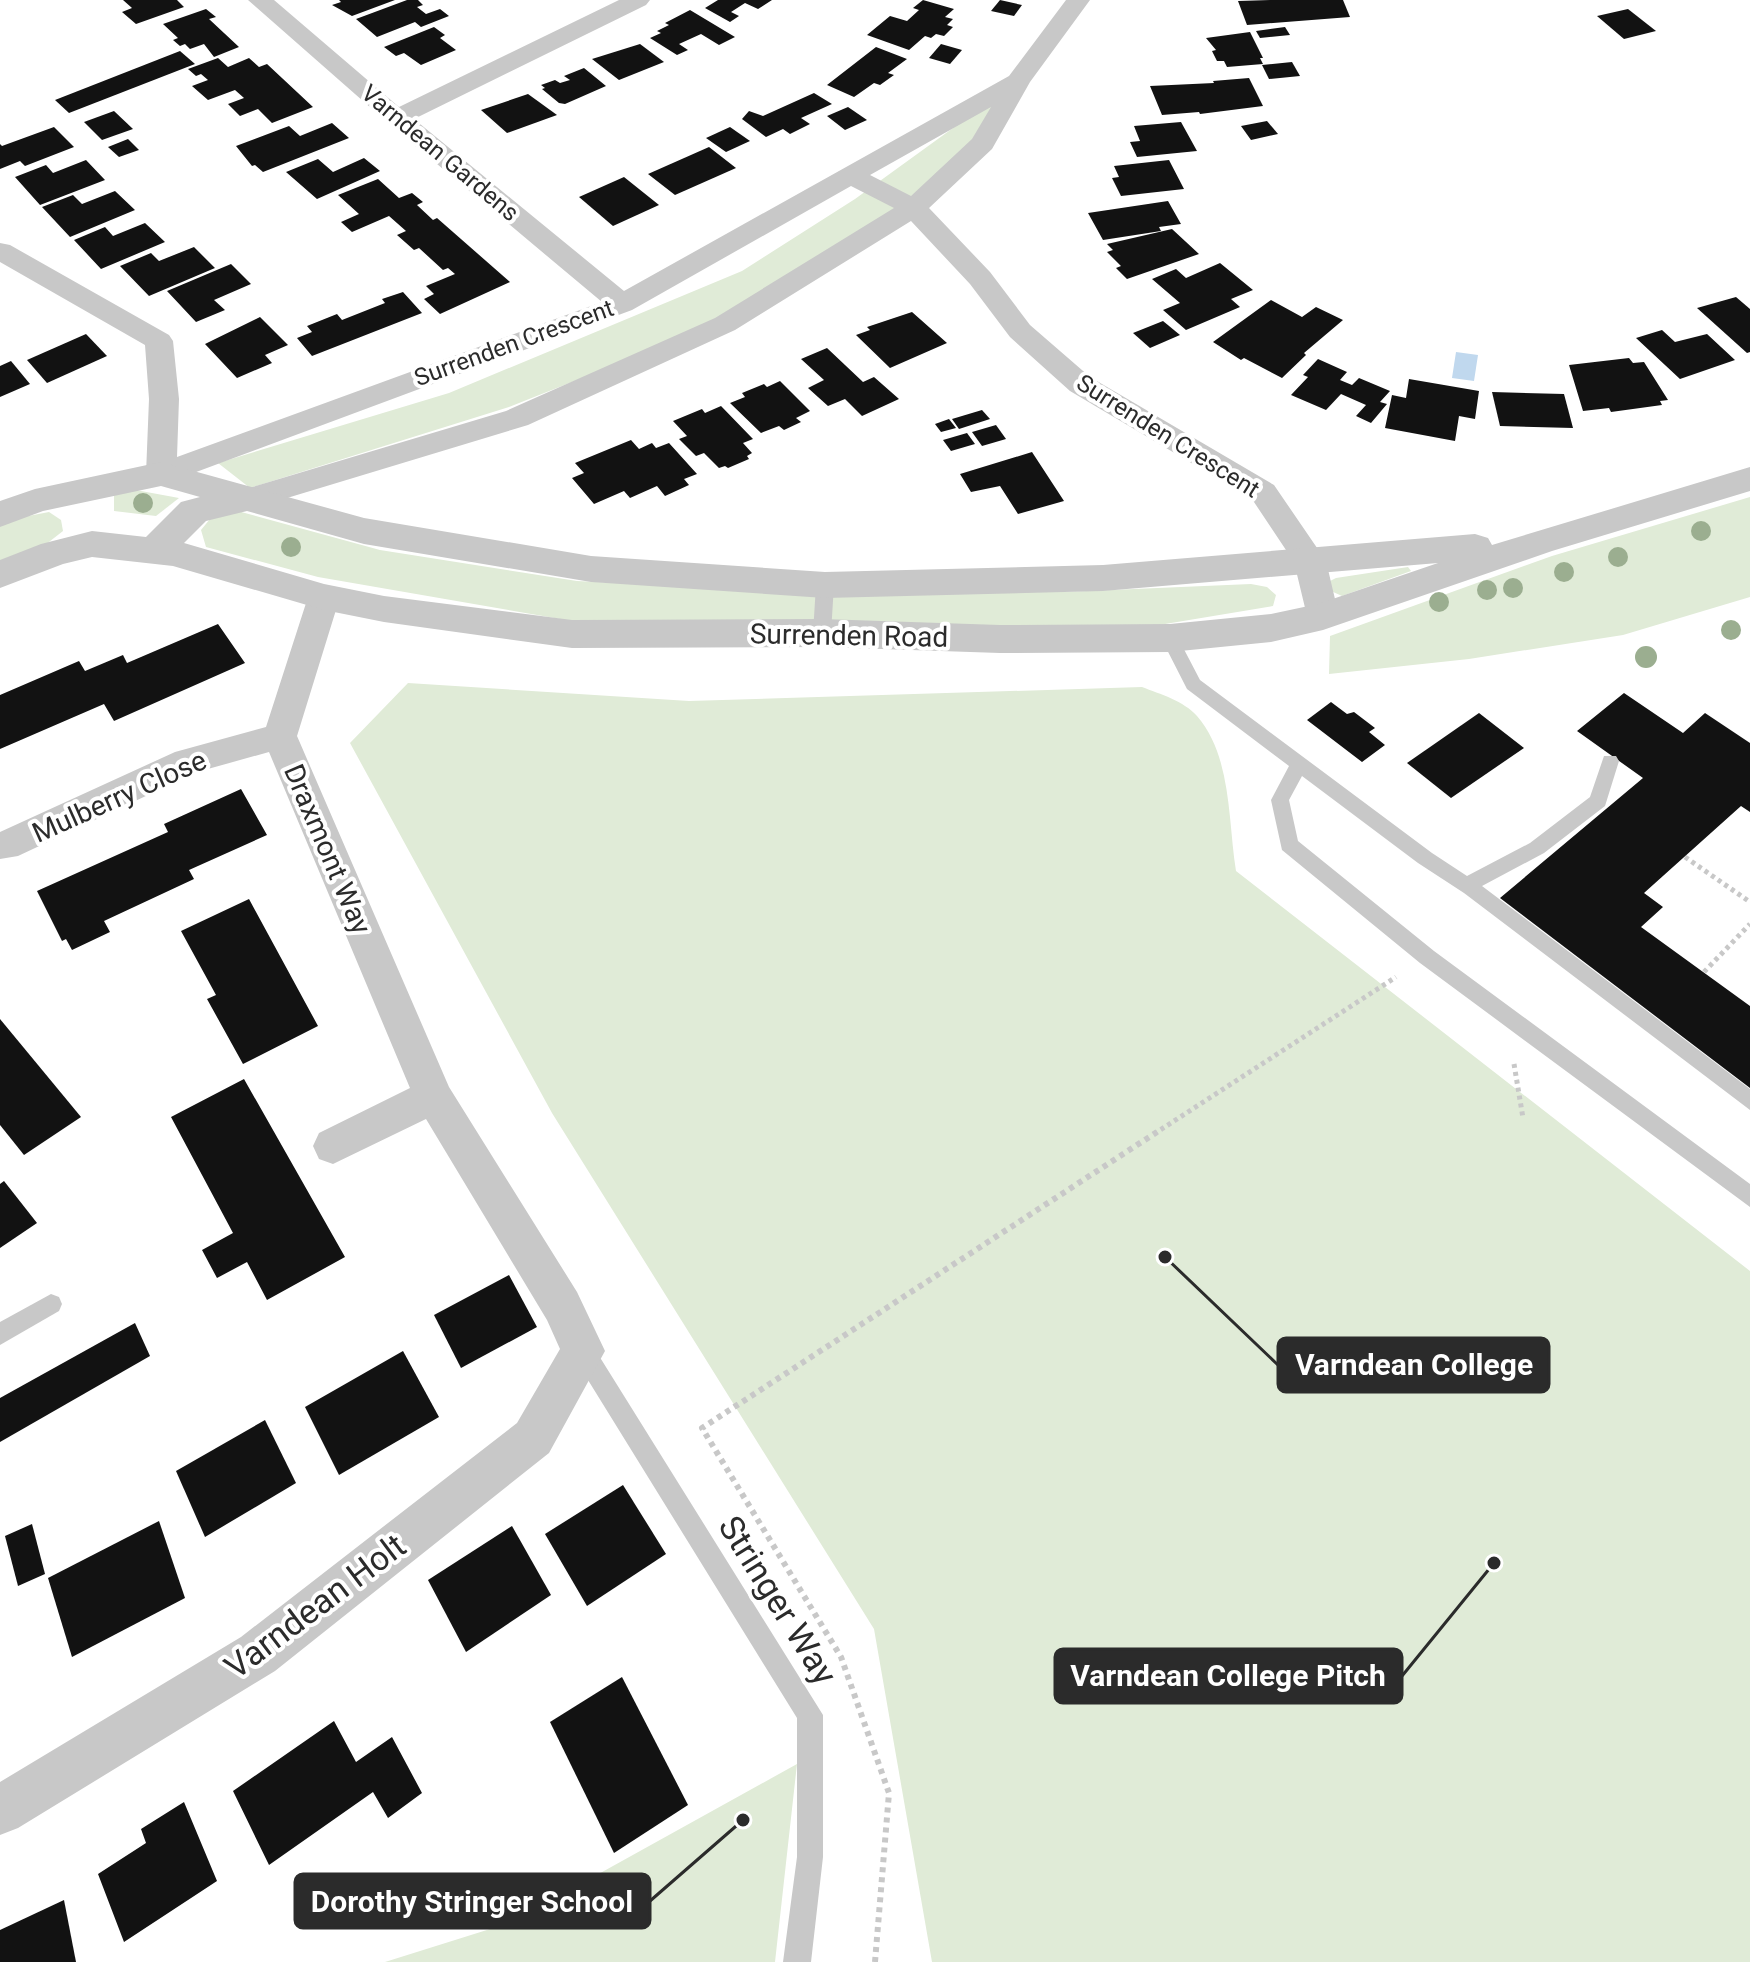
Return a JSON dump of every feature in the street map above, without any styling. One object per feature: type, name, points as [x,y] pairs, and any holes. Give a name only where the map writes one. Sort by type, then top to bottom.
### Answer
[{"type":"street","name":"Varndean Gardens","points":[[260,0],[622,304]]},
{"type":"street","points":[[397,118],[638,0]]},
{"type":"street","name":"Surrenden Crescent","points":[[247,499],[517,418],[725,324],[914,208],[983,143],[1018,81],[1078,0]]},
{"type":"street","name":"Surrenden Crescent","points":[[161,474],[622,304],[1018,81]]},
{"type":"street","name":"Surrenden Crescent","points":[[850,175],[914,208],[980,278],[1020,331],[1080,384],[1263,492],[1310,561],[1323,616]]},
{"type":"street","points":[[0,251],[159,341],[164,399],[161,474]]},
{"type":"street","name":"Surrenden Road","points":[[0,515],[35,501],[161,474],[364,531],[591,569],[825,585],[1103,578],[1539,542]]},
{"type":"street","name":"Surrenden Road","points":[[0,575],[54,553],[92,544],[173,553],[324,597],[384,609],[572,634],[822,633],[1000,639],[1170,638],[1271,628],[1323,616],[1539,542],[1750,479]]},
{"type":"street","points":[[92,544],[100,485]]},
{"type":"street","name":"Surrenden Road","points":[[154,551],[194,511],[247,499]]},
{"type":"street","name":"Draxmont Way","points":[[324,597],[280,736],[433,1096],[562,1306],[583,1351]]},
{"type":"street","name":"Mulberry Close","points":[[5,846],[187,761],[280,736]]},
{"type":"street","points":[[333,1146],[433,1096]]},
{"type":"street","name":"Varndean Holt","points":[[0,1810],[258,1654],[521,1448],[533,1438],[583,1351]]},
{"type":"lane","points":[[822,633],[825,585]]},
{"type":"lane","points":[[1170,638],[1193,684],[1425,858],[1467,885],[1750,1101]]},
{"type":"lane","points":[[1467,885],[1537,848],[1598,801],[1610,761]]},
{"type":"lane","points":[[1299,764],[1280,800],[1289,845],[1427,957],[1750,1197]]},
{"type":"lane","points":[[0,1334],[51,1304]]},
{"type":"lane","name":"Stringer Way","points":[[583,1351],[810,1715],[810,1857],[797,1962]]},
{"type":"path","points":[[1685,857],[1750,902]]},
{"type":"path","points":[[1704,972],[1750,924]]},
{"type":"path","points":[[875,1962],[889,1793],[841,1657],[702,1428],[1427,957]]},
{"type":"path","points":[[1512,1057],[1523,1118]]},
{"type":"green space","points":[[1018,81],[983,143],[909,209],[723,322],[509,407],[250,488],[218,463],[449,393],[742,271],[855,199]]},
{"type":"green space","points":[[114,486],[179,498],[156,516],[114,511]]},
{"type":"green space","points":[[1750,497],[1750,597],[1623,635],[1469,659],[1329,674],[1330,636],[1552,556]]},
{"type":"green space","points":[[234,510],[380,550],[577,581],[802,592],[1064,592],[1251,584],[1267,587],[1276,595],[1273,606],[1135,629],[566,620],[318,577],[206,547],[201,530],[210,519]]},
{"type":"green space","points":[[49,512],[61,520],[63,531],[45,545],[0,564],[0,526]]},
{"type":"green space","points":[[1408,567],[1411,571],[1342,596],[1331,591],[1328,582],[1336,578]]},
{"type":"green space","points":[[408,683],[689,701],[1142,687],[1171,698],[1192,711],[1208,732],[1223,770],[1236,871],[1750,1271],[1750,1962],[932,1962],[874,1629],[552,1113],[350,743]]},
{"type":"green space","points":[[797,1764],[775,1962],[385,1962],[512,1922]]},
{"type":"water","points":[[1456,352],[1478,355],[1474,381],[1452,378]]},
{"type":"building","points":[[123,0],[177,0],[184,7],[136,24],[122,12],[132,8]]},
{"type":"building","points":[[339,0],[395,0],[352,16],[332,5],[341,2]]},
{"type":"building","points":[[407,0],[418,0],[423,5],[417,7],[426,14],[440,9],[449,16],[421,27],[415,22],[377,37],[356,19]]},
{"type":"building","points":[[718,0],[772,0],[758,9],[745,3],[731,12],[739,16],[730,22],[705,8]]},
{"type":"building","points":[[923,0],[954,9],[945,17],[953,19],[947,25],[953,27],[944,36],[925,36],[909,50],[867,35],[890,16],[907,21],[919,10],[913,8]]},
{"type":"building","points":[[1000,0],[1022,5],[1014,16],[991,11]]},
{"type":"building","points":[[1343,0],[1350,17],[1247,25],[1238,1]]},
{"type":"building","points":[[206,9],[216,17],[209,19],[239,47],[214,57],[204,44],[190,49],[185,44],[180,46],[173,40],[178,38],[163,24]]},
{"type":"building","points":[[1628,9],[1656,31],[1624,39],[1597,16]]},
{"type":"building","points":[[690,10],[735,37],[719,45],[701,34],[679,44],[688,50],[677,55],[650,38],[669,25],[665,23]]},
{"type":"building","points":[[434,27],[445,35],[440,38],[456,50],[421,65],[404,53],[396,56],[384,47]]},
{"type":"building","points":[[1285,27],[1290,35],[1260,38],[1256,31]]},
{"type":"building","points":[[1250,32],[1263,64],[1227,67],[1224,61],[1217,61],[1212,51],[1216,50],[1206,38]]},
{"type":"building","points":[[640,44],[664,62],[619,80],[592,59]]},
{"type":"building","points":[[941,44],[962,50],[950,64],[929,58]]},
{"type":"building","points":[[876,47],[907,59],[888,73],[894,75],[880,85],[874,83],[854,97],[827,85]]},
{"type":"building","points":[[180,51],[195,64],[69,113],[55,100]]},
{"type":"building","points":[[218,58],[228,67],[249,58],[259,67],[267,64],[313,107],[272,123],[258,109],[240,116],[228,104],[244,98],[235,90],[208,100],[192,86],[208,80],[188,69]]},
{"type":"building","points":[[1292,62],[1300,76],[1269,79],[1262,65]]},
{"type":"building","points":[[584,68],[606,86],[565,104],[559,103],[542,89],[545,88],[541,85],[555,80],[560,83],[570,80],[564,76]]},
{"type":"building","points":[[1249,78],[1263,106],[1200,114],[1162,115],[1150,86],[1214,83]]},
{"type":"building","points":[[814,93],[832,104],[801,118],[810,124],[790,134],[783,129],[766,137],[742,119],[749,111],[763,116]]},
{"type":"building","points":[[528,94],[557,115],[507,133],[481,110]]},
{"type":"building","points":[[848,107],[867,120],[845,130],[827,116]]},
{"type":"building","points":[[114,111],[133,129],[102,140],[84,122]]},
{"type":"building","points":[[1267,121],[1278,134],[1251,140],[1241,126]]},
{"type":"building","points":[[1181,122],[1197,151],[1137,157],[1130,142],[1140,141],[1134,126]]},
{"type":"building","points":[[332,123],[349,138],[263,172],[252,166],[236,146],[289,126],[300,136]]},
{"type":"building","points":[[54,127],[74,147],[25,166],[20,161],[0,169],[0,144],[2,146]]},
{"type":"building","points":[[730,127],[750,141],[726,152],[706,138]]},
{"type":"building","points":[[128,139],[139,150],[119,157],[108,147]]},
{"type":"building","points":[[709,147],[736,168],[675,195],[648,174]]},
{"type":"building","points":[[364,158],[380,171],[317,199],[286,172],[318,159],[333,172]]},
{"type":"building","points":[[86,160],[105,180],[40,205],[15,177],[46,165],[53,173]]},
{"type":"building","points":[[1169,160],[1184,189],[1121,196],[1112,178],[1119,177],[1114,166]]},
{"type":"building","points":[[624,177],[659,205],[613,226],[579,197]]},
{"type":"building","points":[[378,179],[399,198],[412,193],[423,202],[417,205],[433,220],[437,218],[510,282],[440,314],[424,299],[434,294],[426,286],[455,274],[448,268],[443,270],[419,248],[414,250],[397,235],[406,231],[389,216],[352,232],[341,222],[359,214],[338,195]]},
{"type":"building","points":[[115,191],[135,210],[70,237],[42,207],[73,195],[82,204]]},
{"type":"building","points":[[1168,201],[1181,224],[1159,227],[1161,231],[1103,240],[1088,213]]},
{"type":"building","points":[[145,223],[165,242],[101,269],[74,240],[105,227],[113,236]]},
{"type":"building","points":[[1172,229],[1199,254],[1127,279],[1116,268],[1121,266],[1107,252],[1113,250],[1107,244]]},
{"type":"building","points":[[194,247],[215,268],[149,296],[120,266],[151,253],[159,261]]},
{"type":"building","points":[[1220,263],[1253,290],[1231,299],[1240,307],[1186,330],[1163,310],[1180,303],[1152,279],[1176,269],[1186,278]]},
{"type":"building","points":[[231,264],[251,284],[214,300],[225,310],[196,322],[167,291]]},
{"type":"building","points":[[403,292],[422,313],[312,356],[297,338],[312,332],[307,326],[337,314],[342,320],[385,303],[382,299]]},
{"type":"building","points":[[1736,297],[1750,309],[1750,352],[1747,353],[1697,308]]},
{"type":"building","points":[[1271,300],[1302,317],[1316,307],[1343,320],[1304,353],[1306,355],[1282,378],[1244,358],[1241,360],[1213,342]]},
{"type":"building","points":[[912,312],[947,343],[890,368],[856,335],[870,330],[867,327]]},
{"type":"building","points":[[260,317],[288,345],[265,355],[272,363],[237,378],[205,344]]},
{"type":"building","points":[[1163,321],[1180,335],[1150,348],[1133,333]]},
{"type":"building","points":[[1662,330],[1675,342],[1707,334],[1735,360],[1680,379],[1636,338]]},
{"type":"building","points":[[86,334],[107,356],[47,383],[27,360]]},
{"type":"building","points":[[827,348],[863,382],[874,377],[899,399],[862,416],[845,399],[828,406],[808,388],[824,380],[801,359]]},
{"type":"building","points":[[1629,358],[1633,363],[1644,362],[1668,400],[1660,401],[1662,405],[1611,412],[1609,408],[1583,411],[1569,365]]},
{"type":"building","points":[[1318,359],[1347,372],[1340,380],[1352,385],[1359,378],[1390,391],[1380,402],[1387,404],[1371,423],[1356,416],[1366,405],[1341,394],[1326,410],[1291,395],[1308,377],[1303,375]]},
{"type":"building","points":[[11,361],[30,384],[0,397],[0,366]]},
{"type":"building","points":[[1409,379],[1479,391],[1475,419],[1459,416],[1455,441],[1385,428],[1392,395],[1406,398]]},
{"type":"building","points":[[780,381],[810,411],[796,418],[801,422],[784,430],[779,426],[761,433],[730,403],[745,397],[742,393]]},
{"type":"building","points":[[1492,392],[1564,394],[1573,428],[1500,426]]},
{"type":"building","points":[[721,406],[753,439],[743,443],[752,453],[747,456],[749,459],[728,468],[719,468],[704,453],[696,456],[679,439],[687,436],[673,421],[702,409],[705,413]]},
{"type":"building","points":[[982,410],[990,419],[959,429],[952,419]]},
{"type":"building","points":[[949,419],[956,428],[941,432],[935,424]]},
{"type":"building","points":[[996,425],[1006,439],[982,446],[972,432]]},
{"type":"building","points":[[967,433],[975,444],[951,451],[943,440]]},
{"type":"building","points":[[631,440],[639,449],[652,443],[656,448],[669,443],[697,474],[684,479],[689,485],[665,496],[657,486],[630,498],[624,491],[594,504],[572,478],[584,473],[575,463]]},
{"type":"building","points":[[1032,452],[1064,501],[1018,514],[1000,486],[971,492],[960,474]]},
{"type":"building","points":[[218,624],[245,663],[114,721],[104,704],[0,749],[0,695],[79,661],[85,671],[123,655],[127,663]]},
{"type":"building","points":[[1624,693],[1683,733],[1705,713],[1750,743],[1750,812],[1741,806],[1644,893],[1663,907],[1641,927],[1750,1006],[1750,1088],[1500,898],[1643,778],[1577,731]]},
{"type":"building","points":[[1331,702],[1347,714],[1354,712],[1375,728],[1369,732],[1385,745],[1362,762],[1307,720]]},
{"type":"building","points":[[1479,713],[1524,748],[1451,798],[1407,763]]},
{"type":"building","points":[[241,789],[267,835],[189,870],[194,879],[104,921],[110,932],[72,950],[66,939],[62,941],[37,891],[168,832],[164,824]]},
{"type":"building","points":[[249,899],[318,1026],[243,1064],[207,999],[216,995],[181,931]]},
{"type":"building","points":[[0,1019],[81,1117],[24,1155],[0,1125]]},
{"type":"building","points":[[244,1079],[345,1257],[267,1300],[247,1262],[217,1278],[202,1250],[233,1233],[171,1117]]},
{"type":"building","points":[[4,1181],[37,1223],[0,1248],[0,1184]]},
{"type":"building","points":[[509,1275],[537,1327],[461,1368],[434,1315]]},
{"type":"building","points":[[135,1323],[150,1356],[0,1442],[0,1398]]},
{"type":"building","points":[[403,1351],[439,1417],[339,1475],[305,1407]]},
{"type":"building","points":[[265,1420],[296,1483],[205,1537],[176,1471]]},
{"type":"building","points":[[623,1485],[666,1554],[587,1606],[545,1534]]},
{"type":"building","points":[[159,1521],[185,1598],[72,1657],[48,1578]]},
{"type":"building","points":[[32,1524],[45,1574],[18,1586],[5,1536]]},
{"type":"building","points":[[512,1526],[551,1595],[466,1652],[428,1580]]},
{"type":"building","points":[[622,1677],[688,1805],[614,1853],[550,1722]]},
{"type":"building","points":[[334,1721],[356,1762],[392,1737],[422,1793],[388,1818],[373,1792],[269,1865],[233,1791]]},
{"type":"building","points":[[184,1802],[217,1881],[124,1942],[98,1874],[146,1843],[141,1829]]},
{"type":"building","points":[[64,1900],[76,1962],[0,1962],[0,1930]]},
{"type":"place","name":"Varndean College","points":[[1165,1257]]},
{"type":"place","name":"Varndean College Pitch","points":[[1494,1563]]},
{"type":"place","name":"Dorothy Stringer School","points":[[743,1820]]}]
